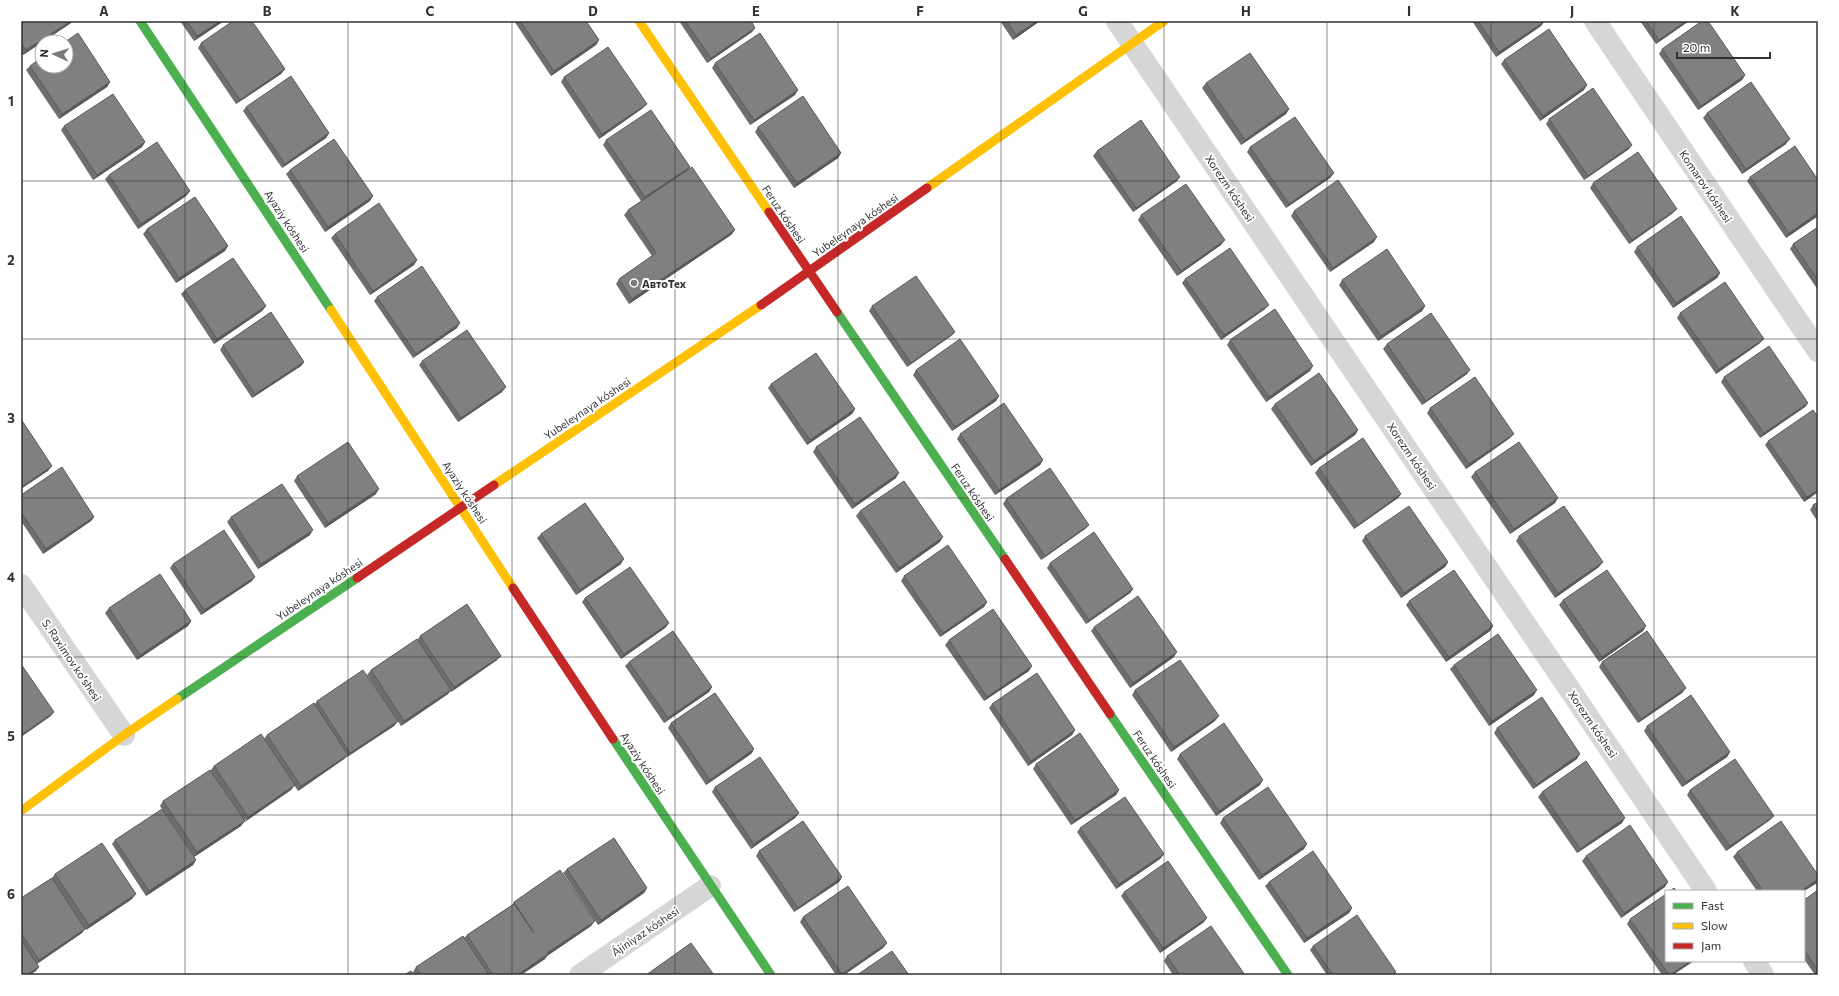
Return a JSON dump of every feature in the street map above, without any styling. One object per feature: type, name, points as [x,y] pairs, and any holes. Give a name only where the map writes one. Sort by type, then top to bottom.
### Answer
[{"type":"street","name":"Ayaziy kóshesi","points":[[140,21],[710,886],[771,975]]},
{"type":"street","name":"Feruz kóshesi","points":[[639,21],[1288,975]]},
{"type":"street","name":"Xorezm kóshesi","points":[[1117,21],[1705,890]]},
{"type":"street","name":"Yubeleynaya kóshesi","points":[[21,811],[124,735],[809,272],[1164,21]]},
{"type":"street","name":"Komarov kóshesi","points":[[1595,21],[1818,351]]},
{"type":"street","name":"S. Raximov ko'shesi","points":[[21,585],[124,735]]},
{"type":"street","name":"Ájiniyaz kóshesi","points":[[580,975],[710,886]]},
{"type":"street","points":[[1755,962],[1763,975]]},
{"type":"building","points":[[21,21],[71,21],[51,34],[34,34],[34,45],[26,50],[21,43]]},
{"type":"building","points":[[187,21],[220,21],[197,36]]},
{"type":"building","points":[[233,21],[252,21],[285,69],[240,100],[201,43]]},
{"type":"building","points":[[520,21],[586,21],[599,40],[554,71]]},
{"type":"building","points":[[685,21],[751,21],[755,28],[711,58]]},
{"type":"building","points":[[1007,21],[1037,21],[1016,35]]},
{"type":"building","points":[[1478,21],[1544,21],[1544,22],[1499,52]]},
{"type":"building","points":[[1646,21],[1686,21],[1659,40]]},
{"type":"building","points":[[1702,21],[1708,21],[1745,75],[1701,106],[1662,49]]},
{"type":"building","points":[[1549,29],[1587,85],[1543,116],[1504,60]]},
{"type":"building","points":[[78,33],[110,82],[62,114],[35,74],[74,74],[74,36]]},
{"type":"building","points":[[760,33],[798,90],[754,120],[715,63]]},
{"type":"building","points":[[608,47],[647,104],[602,134],[564,77]]},
{"type":"building","points":[[1250,53],[1289,109],[1245,140],[1206,83]]},
{"type":"building","points":[[34,63],[34,72],[30,66]]},
{"type":"building","points":[[291,76],[329,133],[285,164],[246,107]]},
{"type":"building","points":[[1751,82],[1790,139],[1746,169],[1707,113]]},
{"type":"building","points":[[1593,88],[1632,145],[1588,176],[1549,119]]},
{"type":"building","points":[[113,94],[145,142],[97,175],[64,126]]},
{"type":"building","points":[[803,96],[841,153],[797,183],[758,127]]},
{"type":"building","points":[[651,110],[690,167],[645,197],[606,140]]},
{"type":"building","points":[[1295,117],[1334,173],[1289,204],[1250,147]]},
{"type":"building","points":[[1141,120],[1180,177],[1136,208],[1097,151]]},
{"type":"building","points":[[334,139],[373,196],[328,227],[290,170]]},
{"type":"building","points":[[157,142],[190,191],[141,224],[109,175]]},
{"type":"building","points":[[1795,146],[1818,180],[1818,213],[1789,233],[1750,177]]},
{"type":"building","points":[[1638,152],[1677,209],[1632,240],[1593,183]]},
{"type":"building","points":[[692,167],[735,230],[632,299],[619,279],[656,253],[628,210]]},
{"type":"building","points":[[1338,180],[1377,237],[1333,268],[1294,211]]},
{"type":"building","points":[[1186,184],[1225,240],[1181,271],[1141,215]]},
{"type":"building","points":[[195,197],[228,246],[179,278],[147,229]]},
{"type":"building","points":[[379,203],[417,260],[373,291],[335,234]]},
{"type":"building","points":[[1681,216],[1720,273],[1676,303],[1637,247]]},
{"type":"building","points":[[1818,227],[1818,280],[1793,244]]},
{"type":"building","points":[[1230,248],[1269,305],[1224,335],[1185,279]]},
{"type":"building","points":[[1387,249],[1425,306],[1381,336],[1342,280]]},
{"type":"building","points":[[233,258],[266,306],[217,339],[185,290]]},
{"type":"building","points":[[422,266],[460,323],[416,354],[377,297]]},
{"type":"building","points":[[916,276],[955,332],[911,363],[872,306]]},
{"type":"building","points":[[1725,282],[1764,339],[1719,369],[1680,313]]},
{"type":"building","points":[[1275,309],[1313,366],[1269,397],[1230,340]]},
{"type":"building","points":[[271,312],[304,362],[255,394],[223,345]]},
{"type":"building","points":[[1431,313],[1470,370],[1426,401],[1387,344]]},
{"type":"building","points":[[467,330],[506,387],[461,418],[422,361]]},
{"type":"building","points":[[960,339],[999,396],[955,427],[916,370]]},
{"type":"building","points":[[1769,346],[1808,403],[1764,433],[1724,377]]},
{"type":"building","points":[[816,353],[855,409],[810,440],[771,384]]},
{"type":"building","points":[[1319,373],[1358,430],[1314,461],[1275,404]]},
{"type":"building","points":[[1475,377],[1514,434],[1469,464],[1430,408]]},
{"type":"building","points":[[1004,403],[1043,460],[999,490],[960,434]]},
{"type":"building","points":[[1813,410],[1818,417],[1818,490],[1807,497],[1768,441]]},
{"type":"building","points":[[860,417],[899,473],[855,504],[816,447]]},
{"type":"building","points":[[21,419],[52,466],[21,487]]},
{"type":"building","points":[[1363,438],[1401,494],[1358,525],[1319,468]]},
{"type":"building","points":[[348,442],[379,489],[328,523],[297,476]]},
{"type":"building","points":[[1519,442],[1558,498],[1514,529],[1475,472]]},
{"type":"building","points":[[62,467],[94,517],[46,549],[21,512],[21,495]]},
{"type":"building","points":[[1050,468],[1089,525],[1045,556],[1006,499]]},
{"type":"building","points":[[904,481],[943,537],[899,568],[860,511]]},
{"type":"building","points":[[282,484],[313,530],[261,564],[231,517]]},
{"type":"building","points":[[1818,502],[1818,513],[1813,505]]},
{"type":"building","points":[[585,503],[624,559],[580,590],[541,534]]},
{"type":"building","points":[[1409,506],[1448,562],[1404,593],[1365,536]]},
{"type":"building","points":[[1564,506],[1603,562],[1558,593],[1519,536]]},
{"type":"building","points":[[224,530],[255,577],[204,610],[173,564]]},
{"type":"building","points":[[1094,532],[1133,589],[1089,620],[1050,563]]},
{"type":"building","points":[[948,545],[987,602],[943,633],[904,576]]},
{"type":"building","points":[[630,567],[669,623],[624,654],[585,598]]},
{"type":"building","points":[[1454,570],[1493,626],[1449,657],[1409,601]]},
{"type":"building","points":[[1607,570],[1646,626],[1602,657],[1563,600]]},
{"type":"building","points":[[160,574],[191,621],[140,655],[109,608]]},
{"type":"building","points":[[1138,596],[1177,652],[1133,683],[1094,627]]},
{"type":"building","points":[[467,604],[501,656],[454,687],[420,636]]},
{"type":"building","points":[[993,609],[1032,666],[987,697],[949,640]]},
{"type":"building","points":[[673,631],[712,687],[668,718],[629,662]]},
{"type":"building","points":[[1647,631],[1686,688],[1641,719],[1602,662]]},
{"type":"building","points":[[1498,634],[1537,690],[1492,721],[1454,665]]},
{"type":"building","points":[[417,639],[451,690],[404,721],[371,670]]},
{"type":"building","points":[[1180,660],[1219,716],[1174,747],[1135,690]]},
{"type":"building","points":[[21,664],[54,712],[21,735]]},
{"type":"building","points":[[363,670],[398,721],[350,753],[317,701]]},
{"type":"building","points":[[1037,673],[1075,730],[1031,761],[992,704]]},
{"type":"building","points":[[715,693],[754,749],[710,780],[671,723]]},
{"type":"building","points":[[1691,695],[1730,752],[1686,782],[1647,726]]},
{"type":"building","points":[[1542,697],[1580,754],[1536,785],[1497,728]]},
{"type":"building","points":[[314,703],[348,755],[301,786],[267,735]]},
{"type":"building","points":[[1224,723],[1263,780],[1219,811],[1180,754]]},
{"type":"building","points":[[1080,733],[1119,790],[1075,820],[1036,764]]},
{"type":"building","points":[[261,734],[295,785],[248,817],[214,766]]},
{"type":"building","points":[[760,757],[799,813],[754,844],[715,787]]},
{"type":"building","points":[[1735,759],[1774,816],[1730,846],[1690,790]]},
{"type":"building","points":[[1586,761],[1625,818],[1580,849],[1542,792]]},
{"type":"building","points":[[210,770],[245,821],[197,852],[163,801]]},
{"type":"building","points":[[1268,787],[1307,844],[1262,875],[1223,818]]},
{"type":"building","points":[[1125,797],[1164,854],[1119,884],[1080,828]]},
{"type":"building","points":[[162,809],[196,860],[149,891],[115,840]]},
{"type":"building","points":[[803,821],[842,877],[798,908],[759,851]]},
{"type":"building","points":[[1781,821],[1818,875],[1818,879],[1802,890],[1762,890],[1737,852]]},
{"type":"building","points":[[1630,825],[1668,882],[1624,913],[1586,856]]},
{"type":"building","points":[[614,838],[647,888],[601,920],[567,869]]},
{"type":"building","points":[[102,843],[136,894],[89,925],[55,874]]},
{"type":"building","points":[[1313,851],[1352,908],[1307,938],[1269,882]]},
{"type":"building","points":[[1168,861],[1207,918],[1163,948],[1124,892]]},
{"type":"building","points":[[560,870],[595,921],[517,975],[493,975],[467,935],[514,904],[534,933],[514,902]]},
{"type":"building","points":[[52,878],[85,929],[39,960],[21,933],[21,898]]},
{"type":"building","points":[[848,886],[887,943],[842,974],[803,917]]},
{"type":"building","points":[[1818,890],[1818,970],[1805,951],[1805,899]]},
{"type":"building","points":[[1665,895],[1665,962],[1689,962],[1669,975],[1630,919]]},
{"type":"building","points":[[1357,915],[1396,972],[1391,975],[1333,975],[1313,946]]},
{"type":"building","points":[[1211,926],[1245,975],[1180,975],[1167,956]]},
{"type":"building","points":[[463,936],[489,975],[421,975],[416,967]]},
{"type":"building","points":[[21,940],[39,967],[26,975],[21,975]]},
{"type":"building","points":[[691,943],[714,975],[646,975]]},
{"type":"building","points":[[892,951],[909,975],[857,975]]},
{"type":"building","points":[[411,971],[414,975],[404,975]]},
{"type":"traffic: fast","points":[[140,21],[331,310]]},
{"type":"traffic: fast","points":[[837,312],[1005,559]]},
{"type":"traffic: fast","points":[[177,699],[357,578]]},
{"type":"traffic: fast","points":[[1110,714],[1288,975]]},
{"type":"traffic: fast","points":[[613,739],[771,975]]},
{"type":"traffic: slow","points":[[639,21],[769,212]]},
{"type":"traffic: slow","points":[[927,188],[1164,21]]},
{"type":"traffic: slow","points":[[494,485],[761,305]]},
{"type":"traffic: slow","points":[[331,310],[513,588]]},
{"type":"traffic: slow","points":[[21,811],[124,735],[177,699]]},
{"type":"traffic: jam","points":[[761,305],[927,188]]},
{"type":"traffic: jam","points":[[769,212],[837,312]]},
{"type":"traffic: jam","points":[[357,578],[494,485]]},
{"type":"traffic: jam","points":[[1005,559],[1110,714]]},
{"type":"traffic: jam","points":[[513,588],[613,739]]},
{"type":"place","name":"АвтоТех","points":[[634,283]]}]
